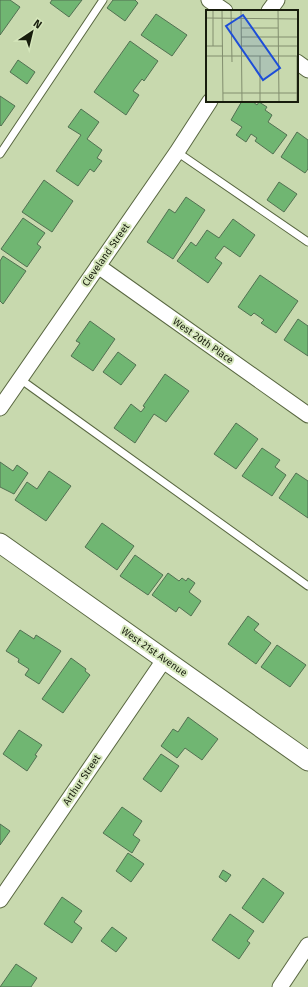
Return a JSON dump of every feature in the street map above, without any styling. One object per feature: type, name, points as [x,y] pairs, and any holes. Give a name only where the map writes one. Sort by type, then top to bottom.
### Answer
[{"type":"street","points":[[209,0],[224,10]]},
{"type":"street","points":[[271,10],[277,0]]},
{"type":"street","points":[[298,63],[308,70]]},
{"type":"street","name":"Cleveland Street","points":[[0,408],[177,152],[209,102]]},
{"type":"street","name":"West 20th Place","points":[[98,266],[308,415]]},
{"type":"street","name":"West 21st Avenue","points":[[0,544],[308,761]]},
{"type":"street","name":"Arthur Street","points":[[0,900],[164,660]]},
{"type":"street","points":[[280,987],[308,946]]},
{"type":"lane","points":[[0,154],[103,0]]},
{"type":"lane","points":[[177,152],[308,242]]},
{"type":"lane","points":[[20,379],[308,586]]},
{"type":"building","points":[[0,0],[10,0],[20,7],[0,35]]},
{"type":"building","points":[[52,0],[82,0],[69,17],[50,3]]},
{"type":"building","points":[[113,0],[135,0],[138,3],[125,21],[107,8]]},
{"type":"building","points":[[156,14],[187,35],[172,56],[141,35]]},
{"type":"building","points":[[130,41],[158,61],[144,81],[142,79],[133,91],[139,95],[126,115],[94,92]]},
{"type":"building","points":[[18,60],[35,72],[27,84],[10,72]]},
{"type":"building","points":[[0,96],[15,106],[1,126],[0,125]]},
{"type":"building","points":[[241,102],[253,102],[257,105],[259,102],[267,107],[265,110],[272,115],[268,122],[287,135],[273,154],[255,141],[257,138],[251,134],[246,142],[236,135],[242,127],[231,120]]},
{"type":"building","points":[[81,109],[99,122],[87,139],[102,150],[97,158],[102,161],[94,172],[90,169],[78,186],[56,171],[81,135],[68,127]]},
{"type":"building","points":[[297,132],[308,140],[308,169],[305,173],[281,157]]},
{"type":"building","points":[[44,180],[73,201],[52,232],[22,212]]},
{"type":"building","points":[[279,182],[297,194],[284,212],[267,200]]},
{"type":"building","points":[[186,197],[205,210],[173,259],[147,242],[169,209],[175,213]]},
{"type":"building","points":[[23,218],[45,233],[37,244],[41,247],[27,267],[1,249]]},
{"type":"building","points":[[233,219],[255,235],[240,257],[224,246],[215,258],[222,263],[208,283],[177,261],[191,242],[196,246],[207,230],[219,238]]},
{"type":"building","points":[[3,256],[26,271],[3,304],[0,301],[0,261]]},
{"type":"building","points":[[260,275],[298,301],[276,333],[261,323],[264,320],[254,313],[251,316],[238,307]]},
{"type":"building","points":[[298,319],[308,326],[308,356],[284,340]]},
{"type":"building","points":[[90,321],[115,339],[93,371],[71,356],[80,343],[76,341]]},
{"type":"building","points":[[118,352],[136,365],[121,385],[103,372]]},
{"type":"building","points":[[165,374],[189,391],[166,422],[154,414],[135,443],[114,428],[131,404],[141,412],[145,407],[143,406]]},
{"type":"building","points":[[236,423],[258,439],[236,469],[214,454]]},
{"type":"building","points":[[262,448],[280,460],[275,467],[286,475],[272,496],[242,476]]},
{"type":"building","points":[[0,462],[13,471],[17,465],[28,473],[14,494],[0,487]]},
{"type":"building","points":[[49,471],[71,486],[46,521],[15,500],[27,482],[37,489]]},
{"type":"building","points":[[296,473],[308,481],[308,518],[279,498]]},
{"type":"building","points":[[102,523],[134,546],[117,570],[85,547]]},
{"type":"building","points":[[135,555],[163,575],[148,595],[120,576]]},
{"type":"building","points":[[168,573],[179,581],[182,578],[186,581],[188,578],[195,583],[189,592],[201,601],[191,616],[179,607],[176,612],[152,595]]},
{"type":"building","points":[[248,616],[259,624],[254,630],[271,643],[256,664],[228,644]]},
{"type":"building","points":[[20,630],[34,639],[36,635],[61,651],[39,684],[25,675],[29,669],[18,662],[19,659],[6,651]]},
{"type":"building","points":[[277,645],[306,665],[290,687],[261,667]]},
{"type":"building","points":[[71,658],[86,669],[85,671],[90,675],[63,713],[42,699]]},
{"type":"building","points":[[188,717],[218,739],[202,760],[185,748],[177,758],[161,746],[173,729],[178,732]]},
{"type":"building","points":[[19,730],[42,745],[27,771],[3,754]]},
{"type":"building","points":[[161,754],[179,766],[161,792],[143,779]]},
{"type":"building","points":[[122,807],[142,821],[133,835],[140,840],[132,853],[103,833]]},
{"type":"building","points":[[0,824],[10,831],[0,845]]},
{"type":"building","points":[[128,853],[144,864],[131,882],[116,871]]},
{"type":"building","points":[[223,870],[231,875],[226,882],[219,877]]},
{"type":"building","points":[[263,878],[284,893],[263,923],[242,908]]},
{"type":"building","points":[[62,897],[82,911],[74,922],[82,928],[72,943],[44,924]]},
{"type":"building","points":[[230,914],[254,931],[247,941],[250,943],[239,959],[212,940]]},
{"type":"building","points":[[112,927],[127,938],[116,952],[101,941]]},
{"type":"building","points":[[16,964],[37,978],[31,987],[0,987]]}]
